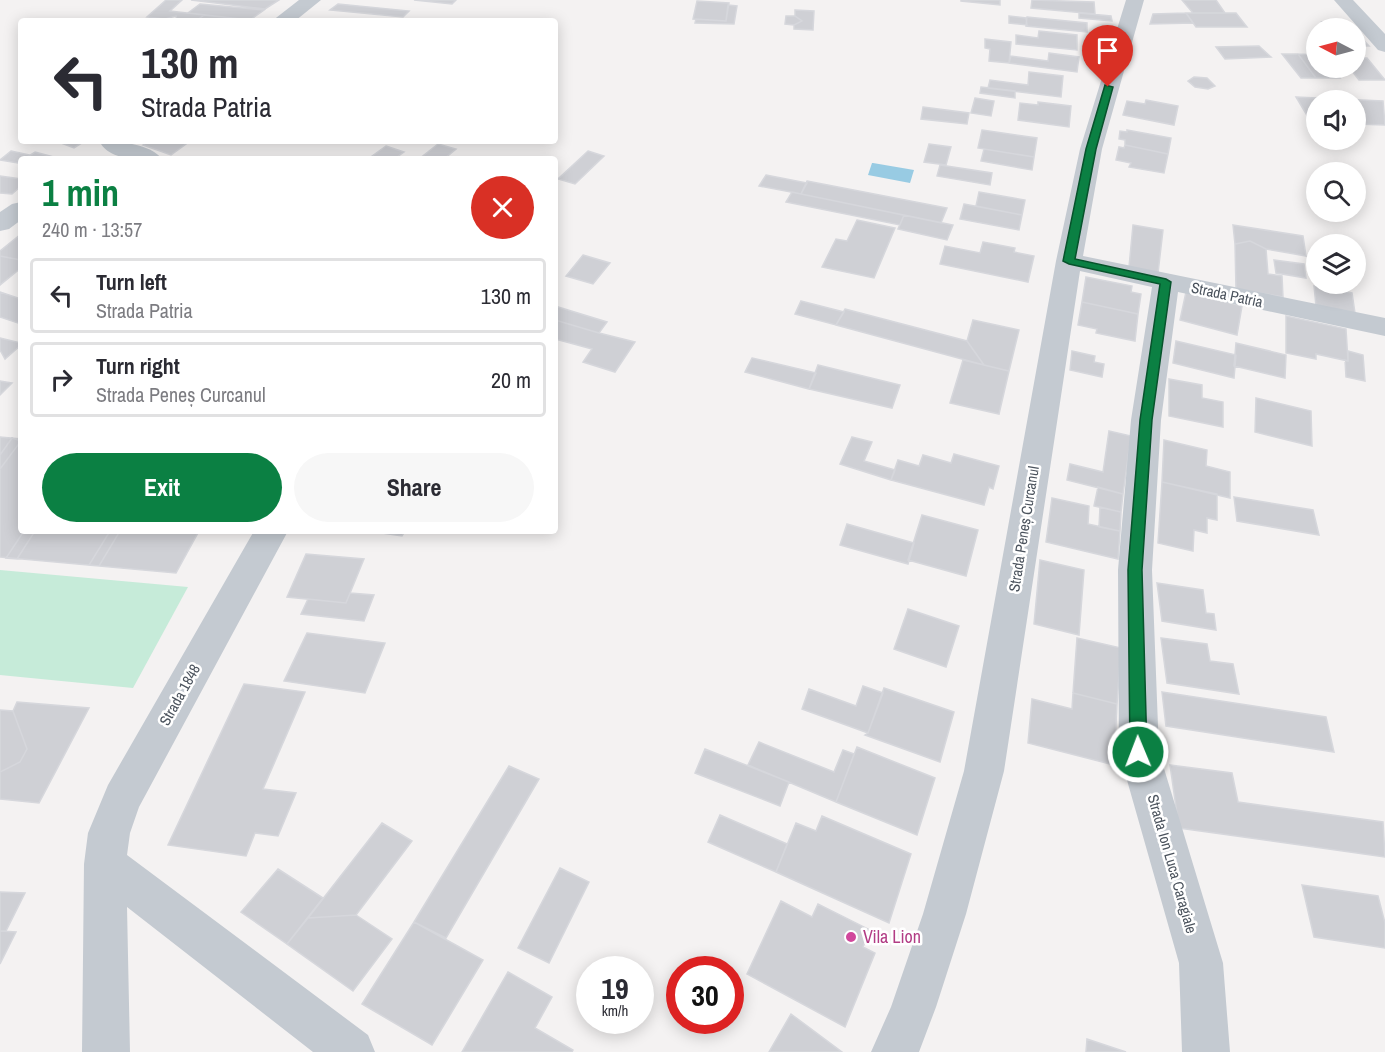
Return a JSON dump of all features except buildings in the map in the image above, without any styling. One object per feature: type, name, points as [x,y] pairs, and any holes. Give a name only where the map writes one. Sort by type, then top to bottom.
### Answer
[{"type":"street","points":[[286,18],[312,0]]},
{"type":"street","name":"Strada Peneș Curcanul","points":[[895,1052],[906,1028],[947,910],[969,837],[984,771],[1069,261],[1091,149],[1135,0]]},
{"type":"street","points":[[1343,0],[1385,46]]},
{"type":"street","points":[[108,146],[140,156]]},
{"type":"street","name":"Strada Patria","points":[[1069,261],[1385,327]]},
{"type":"street","name":"Strada Ion Luca Caragiale","points":[[1166,282],[1146,420],[1135,570],[1138,752],[1201,963],[1206,1052]]},
{"type":"street","name":"Strada 1848","points":[[106,1052],[105,864],[109,833],[122,799],[269,534]]},
{"type":"street","points":[[105,864],[351,1052]]},
{"type":"green space","points":[[0,570],[188,587],[133,688],[0,675]]},
{"type":"water","points":[[872,163],[914,170],[910,183],[868,175]]},
{"type":"place","name":"Vila Lion","points":[[851,937]]},
{"type":"route","points":[[1108,87],[1091,149],[1069,261],[1166,282],[1146,420],[1135,570],[1138,752]]}]
